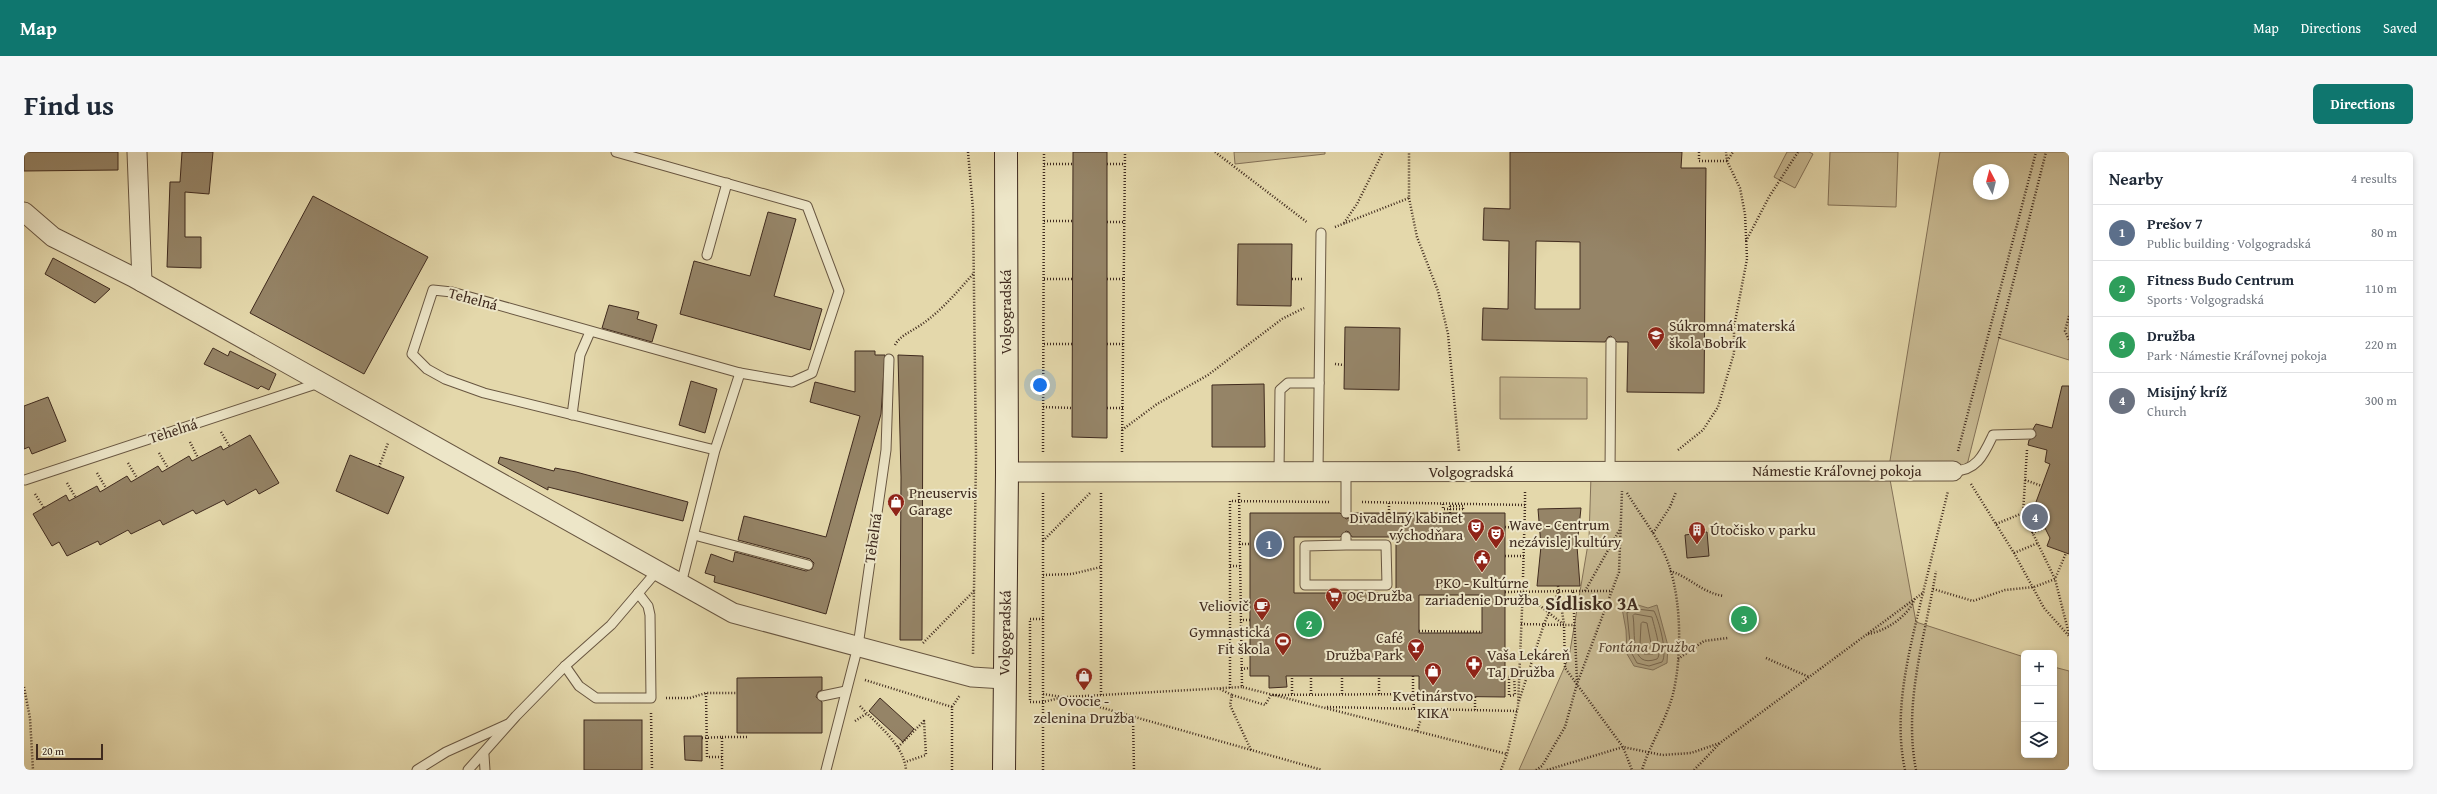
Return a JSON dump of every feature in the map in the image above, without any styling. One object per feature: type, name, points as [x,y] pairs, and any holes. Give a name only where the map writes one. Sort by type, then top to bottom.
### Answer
[{"type":"street","points":[[137,152],[142,282]]},
{"type":"street","name":"Volgogradská","points":[[1004,770],[1007,472],[1006,152]]},
{"type":"street","points":[[24,212],[52,237],[142,282],[733,613],[972,677],[1004,679]]},
{"type":"street","name":"Volgogradská","points":[[1007,472],[1617,473]]},
{"type":"street","name":"Námestie Kráľovnej pokoja","points":[[1617,473],[1680,472],[1961,475]]},
{"type":"lane","points":[[616,152],[727,183],[706,255]]},
{"type":"lane","name":"Tehelná","points":[[715,450],[484,393],[445,379],[427,369],[412,354],[433,290],[452,292],[740,373],[792,382],[812,373],[839,291],[807,206],[727,183]]},
{"type":"lane","points":[[1318,472],[1321,233]]},
{"type":"lane","points":[[572,414],[580,355],[590,332]]},
{"type":"lane","points":[[1611,342],[1617,473]]},
{"type":"lane","name":"Tehelná","points":[[826,770],[858,646],[886,450],[889,359]]},
{"type":"lane","points":[[681,584],[715,450],[740,373]]},
{"type":"lane","name":"Tehelná","points":[[25,480],[321,382]]},
{"type":"lane","points":[[1279,472],[1280,390],[1288,383],[1319,383]]},
{"type":"lane","name":"Námestie Kráľovnej pokoja","points":[[1961,475],[1979,460],[1993,434],[2031,434]]},
{"type":"lane","points":[[1346,472],[1346,513]]},
{"type":"lane","points":[[694,535],[808,565]]},
{"type":"lane","points":[[1346,541],[1386,545],[1387,585],[1305,585],[1305,546],[1346,541]]},
{"type":"lane","points":[[468,770],[484,755],[511,723],[565,666],[611,625],[657,571]]},
{"type":"lane","points":[[565,666],[579,686],[596,698],[651,698],[650,615],[648,606],[638,593]]},
{"type":"lane","points":[[822,696],[846,691]]},
{"type":"lane","points":[[417,770],[446,752],[511,723]]},
{"type":"lane","points":[[484,755],[485,770]]},
{"type":"path","points":[[952,770],[952,707],[972,677],[974,590],[973,528],[976,457],[973,209],[968,152]]},
{"type":"path","points":[[1122,472],[1125,152]]},
{"type":"path","points":[[1215,152],[1321,233],[1409,198]]},
{"type":"path","points":[[1343,223],[1357,204],[1383,152]]},
{"type":"path","points":[[1409,152],[1409,198],[1417,237],[1438,291],[1448,334],[1453,406],[1460,459]]},
{"type":"path","points":[[1699,152],[1699,161],[1727,161]]},
{"type":"path","points":[[1675,452],[1703,430],[1718,407],[1734,353],[1734,327],[1747,259],[1745,214],[1740,188],[1727,161],[1726,152]]},
{"type":"path","points":[[1727,161],[1733,152]]},
{"type":"path","points":[[1746,241],[1769,198],[1798,152]]},
{"type":"path","points":[[1905,770],[1902,756],[1902,703],[1909,655],[1924,592],[1961,475],[2036,152]]},
{"type":"path","points":[[1999,338],[2046,152]]},
{"type":"path","points":[[1044,164],[1073,164]]},
{"type":"path","points":[[1107,164],[1125,164]]},
{"type":"path","points":[[1044,221],[1073,221]]},
{"type":"path","points":[[1107,222],[1124,222]]},
{"type":"path","points":[[889,359],[897,340],[927,322],[974,273]]},
{"type":"path","points":[[1044,279],[1073,279]]},
{"type":"path","points":[[1107,279],[1124,279]]},
{"type":"path","points":[[1122,430],[1157,404],[1208,375],[1282,319],[1320,300]]},
{"type":"path","points":[[2069,316],[2064,331],[2069,340]]},
{"type":"path","points":[[1044,344],[1073,344]]},
{"type":"path","points":[[1107,344],[1123,344]]},
{"type":"path","points":[[1043,407],[1072,408]]},
{"type":"path","points":[[1107,408],[1123,408]]},
{"type":"path","points":[[218,426],[230,447]]},
{"type":"path","points":[[186,437],[198,458]]},
{"type":"path","points":[[379,467],[389,440]]},
{"type":"path","points":[[155,447],[168,468]]},
{"type":"path","points":[[2027,450],[2023,513],[2055,579],[2069,635]]},
{"type":"path","points":[[125,457],[137,478]]},
{"type":"path","points":[[94,468],[106,488]]},
{"type":"path","points":[[1653,533],[1670,507],[1679,485],[1680,472]]},
{"type":"path","points":[[1961,475],[1996,524],[2034,586],[2044,608],[2069,635]]},
{"type":"path","points":[[64,478],[76,498]]},
{"type":"path","points":[[2025,480],[2042,486]]},
{"type":"path","points":[[1536,770],[1542,766],[1565,727],[1577,684],[1619,572],[1622,486],[1662,548],[1675,583],[1678,659],[1673,693],[1660,732],[1648,752],[1642,770]]},
{"type":"path","points":[[32,488],[44,508]]},
{"type":"path","points":[[1043,542],[1094,488]]},
{"type":"path","points":[[1101,489],[1101,695]]},
{"type":"path","points":[[1230,688],[1230,501],[1525,504],[1523,577]]},
{"type":"path","points":[[1238,501],[1242,687]]},
{"type":"path","points":[[1389,503],[1389,513]]},
{"type":"path","points":[[1443,504],[1443,509],[1462,510],[1463,506],[1450,506],[1450,513]]},
{"type":"path","points":[[1996,524],[2023,513]]},
{"type":"path","points":[[1505,527],[1524,528]]},
{"type":"path","points":[[1585,591],[1621,527]]},
{"type":"path","points":[[2032,533],[2045,528]]},
{"type":"path","points":[[2014,553],[2038,543]]},
{"type":"path","points":[[1239,544],[1250,544]]},
{"type":"path","points":[[1933,589],[1973,601],[2005,590],[2034,586],[2055,579],[2066,553]]},
{"type":"path","points":[[1505,556],[1524,556]]},
{"type":"path","points":[[1230,566],[1240,566]]},
{"type":"path","points":[[1043,575],[1072,574],[1101,567]]},
{"type":"path","points":[[1670,571],[1681,574],[1712,594],[1724,596]]},
{"type":"path","points":[[1916,770],[1912,707],[1918,658],[1936,571]]},
{"type":"path","points":[[1518,706],[1523,586]]},
{"type":"path","points":[[1558,586],[1564,625],[1565,668],[1623,747],[1632,770]]},
{"type":"path","points":[[920,646],[974,590]]},
{"type":"path","points":[[1523,591],[1564,625]]},
{"type":"path","points":[[1501,770],[1507,754],[1516,711],[1544,624],[1558,591]]},
{"type":"path","points":[[1505,592],[1612,591]]},
{"type":"path","points":[[1573,592],[1577,684]]},
{"type":"path","points":[[1694,770],[1720,743],[1924,592]]},
{"type":"path","points":[[1867,634],[1881,632],[1912,609],[1915,598]]},
{"type":"path","points":[[1240,603],[1250,603]]},
{"type":"path","points":[[1043,619],[1030,619],[1030,702],[1043,702],[1064,697],[1242,687],[1507,754]]},
{"type":"path","points":[[1240,620],[1250,620]]},
{"type":"path","points":[[1521,624],[1574,625]]},
{"type":"path","points":[[1419,632],[1482,632]]},
{"type":"path","points":[[1678,659],[1704,641],[1728,638]]},
{"type":"path","points":[[1241,651],[1250,650]]},
{"type":"path","points":[[1766,658],[1809,677]]},
{"type":"path","points":[[1241,669],[1250,668]]},
{"type":"path","points":[[1292,676],[1292,694]]},
{"type":"path","points":[[1311,676],[1311,694]]},
{"type":"path","points":[[1342,676],[1342,694]]},
{"type":"path","points":[[1379,676],[1379,694]]},
{"type":"path","points":[[1413,676],[1414,709]]},
{"type":"path","points":[[1505,677],[1509,676],[1509,696],[1515,695],[1514,676]]},
{"type":"path","points":[[24,687],[30,718],[33,770]]},
{"type":"path","points":[[1219,688],[1232,695],[1265,705],[1271,695]]},
{"type":"path","points":[[846,691],[898,747],[905,762],[906,770]]},
{"type":"path","points":[[706,693],[707,757],[722,757]]},
{"type":"path","points":[[652,770],[651,698],[690,698],[706,693],[737,693]]},
{"type":"path","points":[[1043,694],[1064,697],[1322,770]]},
{"type":"path","points":[[1271,695],[1419,694]]},
{"type":"path","points":[[1232,695],[1230,706],[1251,750]]},
{"type":"path","points":[[1475,696],[1475,711]]},
{"type":"path","points":[[1321,707],[1516,711]]},
{"type":"path","points":[[1418,731],[1424,710]]},
{"type":"path","points":[[1133,717],[1134,770]]},
{"type":"path","points":[[898,747],[924,721],[926,755],[905,762]]},
{"type":"path","points":[[722,737],[722,770]]},
{"type":"path","points":[[702,738],[749,737]]},
{"type":"path","points":[[1547,770],[1623,747],[1662,755],[1691,753],[1720,743]]},
{"type":"shaded area","points":[[1234,152],[1325,152],[1325,154],[1235,164]]},
{"type":"shaded area","points":[[1787,152],[1809,152],[1813,154],[1795,188],[1774,177]]},
{"type":"shaded area","points":[[1830,152],[1898,152],[1896,207],[1828,205]]},
{"type":"shaded area","points":[[1940,152],[2069,152],[2069,360],[1999,338],[1965,473],[1889,474],[1916,622],[2021,656],[2021,758],[2057,758],[2057,668],[2069,671],[2069,770],[1519,770],[1569,657],[1589,538],[1591,476],[1888,473]]},
{"type":"shaded area","points":[[1500,377],[1587,378],[1587,419],[1500,419]]},
{"type":"water","name":"Fontána Družba","points":[[1638,605],[1648,608],[1657,605],[1668,646],[1667,663],[1653,670],[1634,666],[1627,654],[1626,630],[1622,608]]},
{"type":"building","points":[[24,152],[118,152],[118,170],[24,171]]},
{"type":"building","points":[[182,152],[213,152],[209,194],[185,192],[185,237],[201,237],[201,268],[167,267],[170,182],[180,182]]},
{"type":"building","points":[[1073,152],[1107,152],[1107,438],[1072,437]]},
{"type":"building","points":[[1510,152],[1682,152],[1681,168],[1706,168],[1704,393],[1627,392],[1628,342],[1617,342],[1611,336],[1608,337],[1605,342],[1482,340],[1483,308],[1508,309],[1509,241],[1483,240],[1484,208],[1510,209]],"holes":[[[1536,241],[1580,242],[1580,309],[1535,309]]]},
{"type":"building","points":[[313,196],[428,257],[364,374],[250,313]]},
{"type":"building","points":[[768,212],[796,219],[774,296],[822,309],[810,350],[680,314],[694,261],[750,276]]},
{"type":"building","points":[[1238,244],[1292,244],[1291,306],[1237,305]]},
{"type":"building","points":[[53,258],[110,289],[95,303],[45,274]]},
{"type":"building","points":[[609,305],[639,312],[637,319],[657,325],[652,342],[602,328]]},
{"type":"building","points":[[1345,327],[1400,328],[1399,390],[1344,389]]},
{"type":"building","points":[[213,348],[228,356],[230,351],[276,374],[269,390],[261,386],[258,389],[204,364]]},
{"type":"building","points":[[855,351],[875,351],[875,355],[885,355],[881,414],[826,614],[714,582],[715,576],[705,573],[711,554],[733,562],[735,552],[806,571],[812,569],[814,563],[810,559],[738,540],[744,516],[826,537],[860,416],[810,402],[815,382],[855,392]]},
{"type":"building","points":[[898,355],[923,356],[922,640],[900,640],[901,477]]},
{"type":"building","points":[[691,381],[717,389],[705,433],[679,425]]},
{"type":"building","points":[[1264,384],[1265,447],[1212,447],[1212,385]]},
{"type":"building","points":[[2062,386],[2069,386],[2069,554],[2047,546],[2050,538],[2039,516],[2032,513],[2050,464],[2045,462],[2047,450],[2028,445],[2029,440],[2036,436],[2033,429],[2036,424],[2052,428]]},
{"type":"building","points":[[48,397],[66,441],[32,454],[29,447],[24,449],[24,406]]},
{"type":"building","points":[[250,435],[279,483],[259,494],[256,489],[227,505],[224,500],[196,514],[193,510],[163,525],[160,520],[131,534],[128,530],[100,545],[98,541],[67,556],[59,542],[52,546],[33,514],[66,495],[69,501],[97,486],[100,492],[127,476],[131,482],[158,466],[162,472],[189,456],[192,461],[221,446],[223,450]]},
{"type":"building","points":[[350,455],[404,477],[388,514],[336,491]]},
{"type":"building","points":[[500,457],[554,471],[555,468],[576,472],[688,502],[683,521],[548,487],[548,490],[498,463]]},
{"type":"building","points":[[1581,508],[1577,546],[1580,586],[1537,586],[1541,546],[1538,509]]},
{"type":"building","name":"OC Družba","points":[[1250,513],[1340,513],[1346,519],[1349,518],[1352,513],[1505,513],[1505,697],[1419,696],[1419,676],[1286,676],[1287,687],[1269,688],[1269,676],[1250,676]],"holes":[[[1346,531],[1349,532],[1352,537],[1396,537],[1396,593],[1294,593],[1294,537],[1340,537]],[[1419,595],[1482,595],[1482,633],[1419,633]]]},
{"type":"building","name":"Útočisko v parku","points":[[1707,532],[1709,556],[1687,558],[1685,535]]},
{"type":"building","points":[[822,677],[822,690],[818,692],[816,697],[822,702],[822,733],[737,733],[737,678]]},
{"type":"building","points":[[880,698],[914,729],[903,742],[869,711]]},
{"type":"building","points":[[584,720],[642,720],[642,770],[584,770]]},
{"type":"building","points":[[684,736],[702,736],[702,761],[685,760]]},
{"type":"place","name":"Súkromná materská škola Bobrík","points":[[1656,350]]},
{"type":"place","name":"Pneuservis Garage","points":[[896,517]]},
{"type":"place","name":"Misijný kríž","points":[[2035,517]]},
{"type":"place","name":"Divadelný kabinet východňara","points":[[1476,542]]},
{"type":"place","name":"Prešov 7","points":[[1269,544]]},
{"type":"place","name":"Útočisko v parku","points":[[1697,545]]},
{"type":"place","name":"Wave - Centrum nezávislej kultúry","points":[[1496,549]]},
{"type":"place","name":"PKO - Kultúrne zariadenie Družba","points":[[1482,573]]},
{"type":"place","name":"OC Družba","points":[[1334,611]]},
{"type":"place","name":"Družba","points":[[1744,619]]},
{"type":"place","name":"Veliovič","points":[[1262,621]]},
{"type":"place","name":"Fitness Budo Centrum","points":[[1309,624]]},
{"type":"place","name":"Gymnastická Fit škola","points":[[1283,656]]},
{"type":"place","name":"Café Družba Park","points":[[1416,662]]},
{"type":"place","name":"Vaša Lekáreň TaJ Družba","points":[[1474,679]]},
{"type":"place","name":"Kvetinárstvo KIKA","points":[[1433,686]]},
{"type":"place","name":"Ovocie - zelenina Družba","points":[[1084,691]]},
{"type":"district","name":"Sídlisko 3A","points":[[1592,603]]}]
